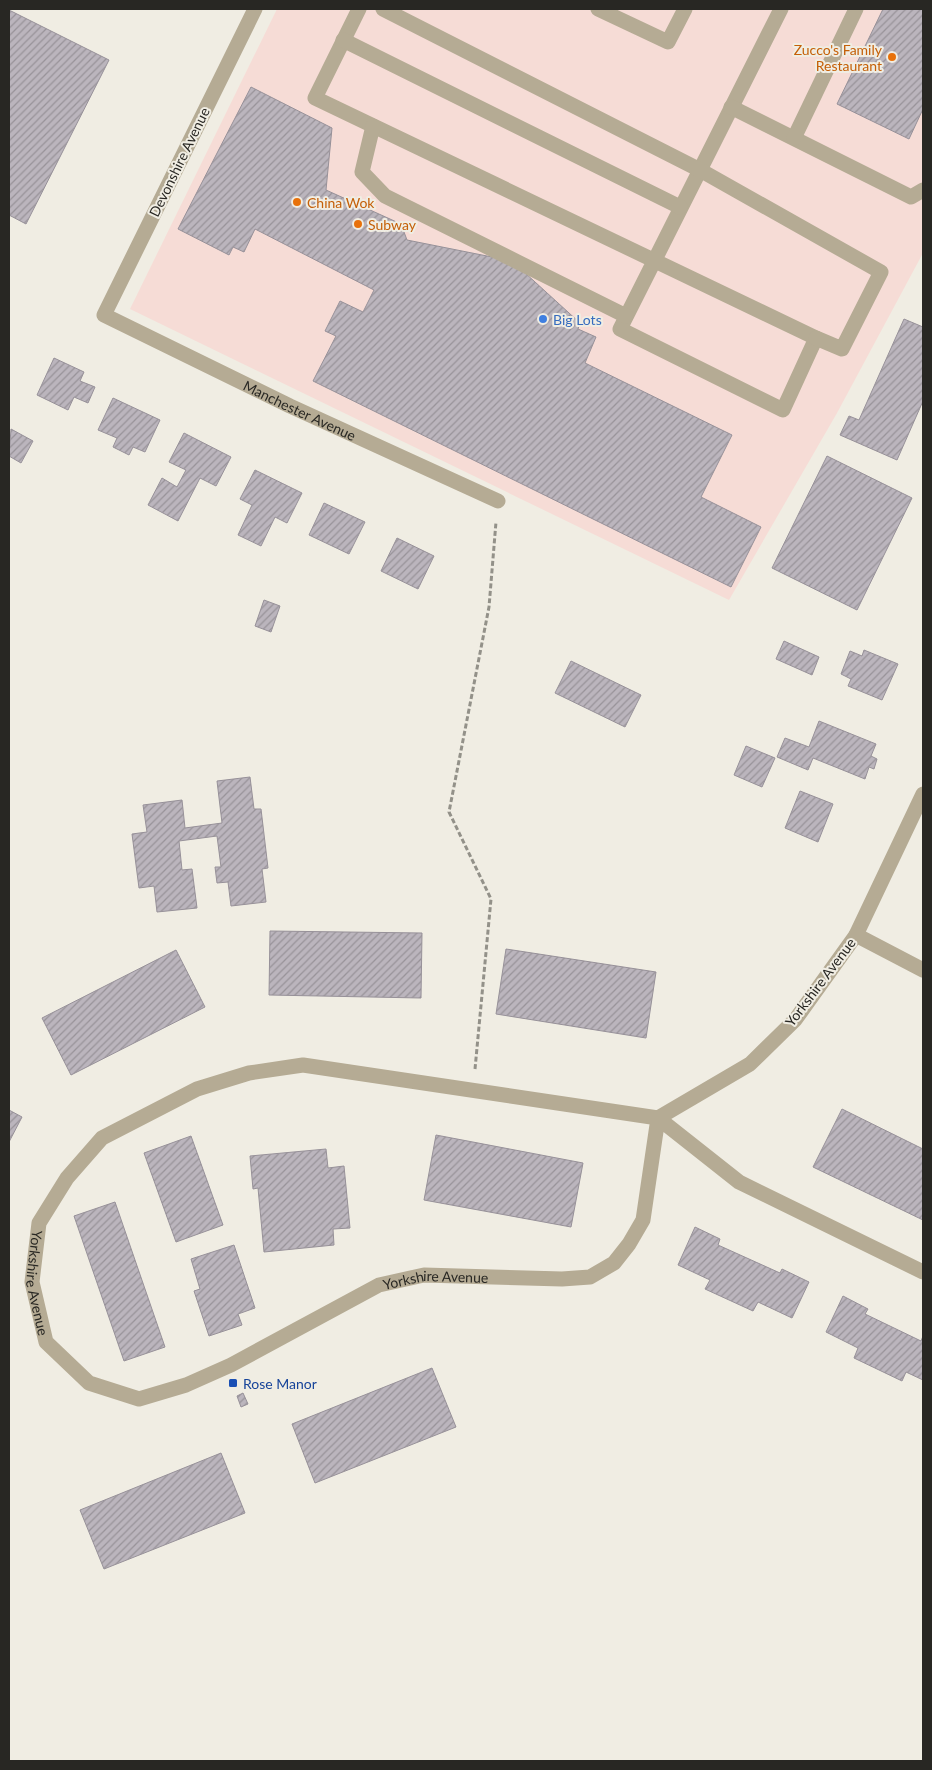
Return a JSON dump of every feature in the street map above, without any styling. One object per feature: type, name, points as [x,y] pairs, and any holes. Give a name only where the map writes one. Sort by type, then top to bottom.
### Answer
[{"type":"street","name":"Devonshire Avenue","points":[[104,315],[255,9]]},
{"type":"street","points":[[359,9],[315,98],[842,349],[881,272],[700,170],[383,9]]},
{"type":"street","points":[[598,9],[668,42],[685,9]]},
{"type":"street","points":[[781,9],[653,260],[620,329],[784,410],[816,338]]},
{"type":"street","points":[[794,138],[856,9]]},
{"type":"street","points":[[343,40],[680,207]]},
{"type":"street","points":[[731,107],[911,197],[923,190]]},
{"type":"street","points":[[373,126],[362,172],[385,196],[626,316]]},
{"type":"street","name":"Manchester Avenue","points":[[104,315],[290,406],[498,501]]},
{"type":"street","name":"Yorkshire Avenue","points":[[658,1118],[643,1220],[630,1244],[614,1263],[590,1277],[562,1279],[424,1275],[379,1286],[232,1365],[186,1385],[139,1399],[89,1383],[46,1342],[32,1282],[39,1223],[66,1178],[102,1138],[197,1089],[249,1073],[303,1065],[658,1118],[750,1064],[795,1020],[856,935],[923,794]]},
{"type":"street","points":[[856,935],[923,970]]},
{"type":"street","points":[[658,1118],[740,1182],[923,1272]]},
{"type":"path","points":[[473,1091],[491,899],[449,812],[489,607],[498,501]]},
{"type":"shaded area","points":[[277,9],[923,9],[923,253],[837,413],[729,600],[130,309]]},
{"type":"building","name":"Zucco's Family Restaurant","points":[[883,9],[923,9],[923,109],[909,139],[837,104]]},
{"type":"building","points":[[9,10],[109,60],[26,224],[9,215]]},
{"type":"building","points":[[251,87],[332,128],[326,190],[401,224],[407,240],[512,261],[580,323],[578,329],[596,337],[585,363],[732,435],[701,497],[761,527],[731,587],[313,381],[336,336],[325,331],[340,301],[363,312],[374,290],[255,229],[244,252],[233,247],[229,255],[178,229]]},
{"type":"building","points":[[904,319],[923,327],[923,401],[897,460],[840,435],[849,416],[859,420]]},
{"type":"building","points":[[54,358],[84,372],[80,381],[95,387],[88,403],[74,397],[68,410],[37,395]]},
{"type":"building","points":[[113,398],[160,420],[145,452],[133,447],[129,455],[113,447],[117,438],[98,430]]},
{"type":"building","points":[[11,429],[33,441],[21,463],[9,456]]},
{"type":"building","points":[[184,433],[231,457],[216,486],[200,478],[178,521],[148,505],[162,478],[177,487],[186,470],[169,462]]},
{"type":"building","points":[[827,456],[912,498],[857,610],[772,568]]},
{"type":"building","points":[[255,470],[302,493],[287,523],[275,517],[261,546],[238,535],[252,505],[240,499]]},
{"type":"building","points":[[324,503],[365,522],[349,554],[309,535]]},
{"type":"building","points":[[397,538],[434,556],[418,589],[381,571]]},
{"type":"building","points":[[264,600],[280,606],[271,632],[255,626]]},
{"type":"building","points":[[784,641],[819,657],[812,675],[776,659]]},
{"type":"building","points":[[864,650],[898,664],[882,700],[848,686],[851,679],[841,674],[850,651],[862,656]]},
{"type":"building","points":[[571,661],[641,695],[625,727],[555,693]]},
{"type":"building","points":[[819,721],[876,744],[871,756],[877,759],[874,769],[869,767],[865,779],[813,758],[808,770],[777,757],[785,738],[809,747]]},
{"type":"building","points":[[746,746],[775,758],[762,787],[734,775]]},
{"type":"building","points":[[250,777],[254,809],[261,809],[268,868],[262,869],[266,902],[231,906],[228,882],[217,883],[215,867],[221,867],[217,836],[179,841],[182,870],[192,869],[197,908],[157,912],[154,886],[139,888],[132,834],[147,832],[143,805],[182,800],[185,828],[222,823],[217,781]]},
{"type":"building","points":[[800,791],[833,804],[818,842],[785,828]]},
{"type":"building","points":[[270,931],[422,933],[421,998],[269,995]]},
{"type":"building","points":[[506,949],[656,972],[646,1038],[496,1014]]},
{"type":"building","points":[[176,950],[205,1007],[71,1075],[42,1018]]},
{"type":"building","points":[[842,1109],[923,1149],[923,1220],[813,1167]]},
{"type":"building","points":[[9,1110],[22,1117],[9,1142]]},
{"type":"building","points":[[436,1135],[583,1163],[571,1227],[424,1200]]},
{"type":"building","points":[[191,1136],[223,1225],[176,1242],[144,1153]]},
{"type":"building","points":[[326,1149],[328,1168],[344,1166],[350,1228],[333,1229],[334,1245],[264,1252],[258,1188],[253,1189],[250,1156]]},
{"type":"building","points":[[115,1202],[165,1347],[124,1361],[74,1216]]},
{"type":"building","points":[[695,1227],[720,1239],[718,1245],[780,1273],[782,1269],[809,1282],[792,1318],[758,1302],[753,1311],[705,1289],[710,1280],[678,1265]]},
{"type":"building","points":[[234,1245],[255,1308],[238,1314],[242,1325],[209,1336],[194,1291],[200,1289],[191,1259]]},
{"type":"building","points":[[843,1296],[868,1309],[865,1314],[921,1341],[923,1336],[923,1380],[906,1372],[902,1381],[854,1358],[858,1348],[826,1332]]},
{"type":"building","points":[[432,1368],[456,1427],[315,1483],[292,1424]]},
{"type":"building","points":[[243,1393],[248,1404],[241,1407],[237,1396]]},
{"type":"building","points":[[221,1453],[245,1513],[104,1569],[80,1510]]},
{"type":"place","name":"Zucco's Family Restaurant","points":[[892,57]]},
{"type":"place","name":"China Wok","points":[[297,202]]},
{"type":"place","name":"Subway","points":[[358,224]]},
{"type":"place","name":"Big Lots","points":[[543,319]]},
{"type":"place","name":"Rose Manor","points":[[233,1383]]}]
